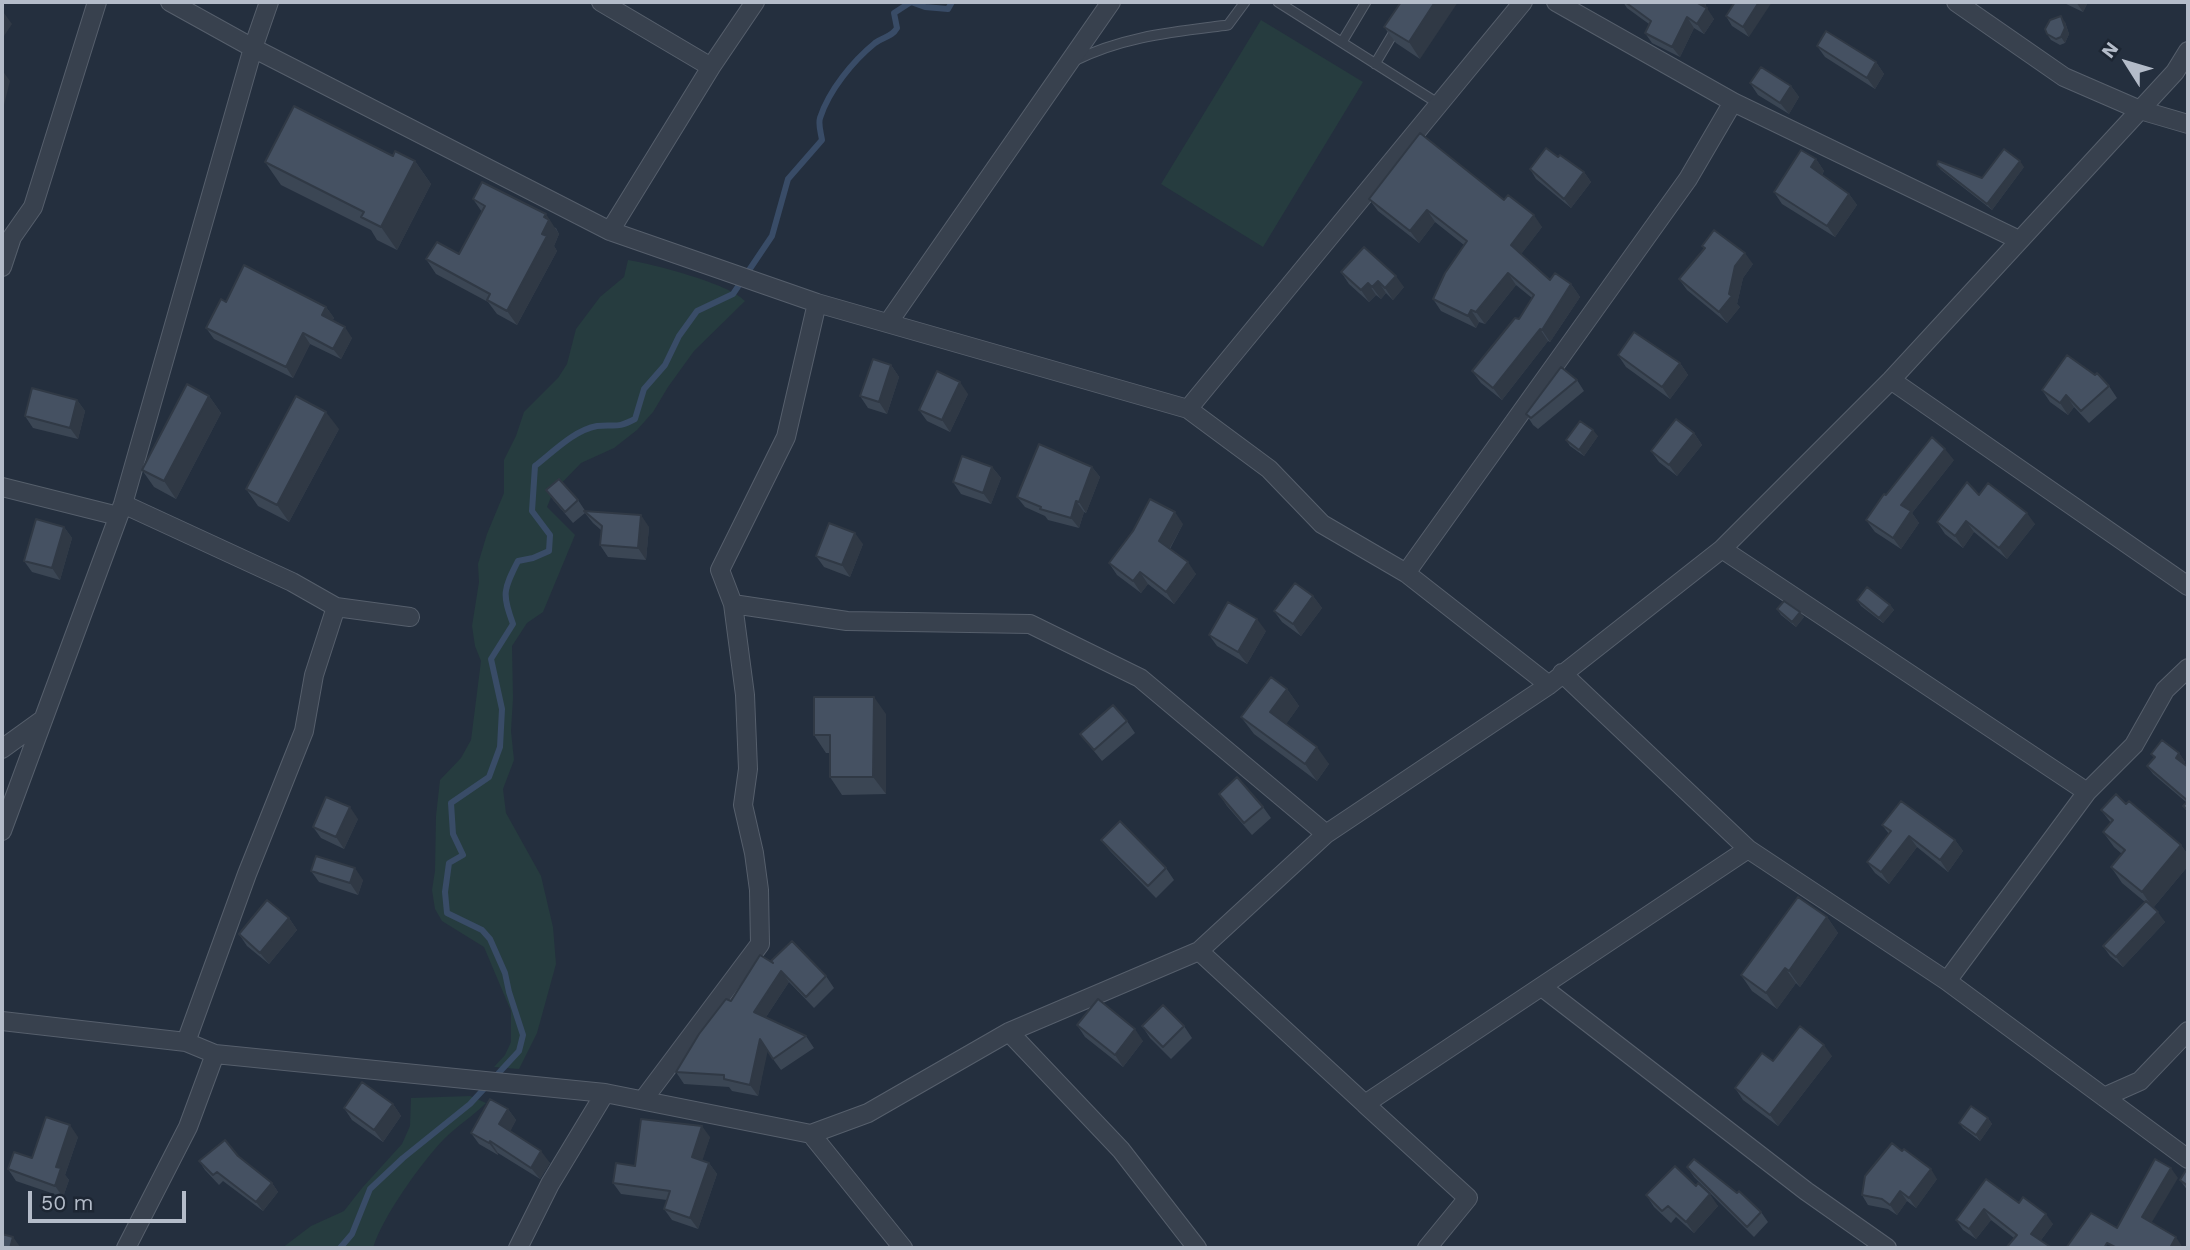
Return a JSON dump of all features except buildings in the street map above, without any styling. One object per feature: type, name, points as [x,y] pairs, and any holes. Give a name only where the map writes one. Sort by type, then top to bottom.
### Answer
[{"type":"street","points":[[2,267],[12,237],[33,206],[97,2]]},
{"type":"street","points":[[170,2],[253,48],[611,231],[817,303],[1188,409],[1269,470],[1322,524],[1406,573],[1556,679],[1748,849],[1947,981],[2188,1159]]},
{"type":"street","points":[[2,831],[120,510],[253,48],[269,2]]},
{"type":"street","points":[[601,2],[711,67]]},
{"type":"street","points":[[611,231],[711,67],[755,2]]},
{"type":"street","points":[[888,323],[1111,2]]},
{"type":"street","points":[[1188,409],[1523,2]]},
{"type":"street","points":[[1556,2],[1733,102],[2019,240]]},
{"type":"street","points":[[1956,2],[2064,77],[2140,110],[2188,124]]},
{"type":"street","points":[[2,1021],[187,1042],[215,1055],[605,1093],[811,1134],[868,1113],[1009,1032],[1199,951],[1326,834],[1556,679],[1722,549],[1891,380],[2175,72],[2188,51]]},
{"type":"street","points":[[1406,573],[1688,179],[1733,102]]},
{"type":"street","points":[[643,1100],[760,944],[759,890],[743,806],[748,769],[745,695],[733,604],[720,570],[786,437],[817,303]]},
{"type":"street","points":[[1891,380],[2188,586]]},
{"type":"street","points":[[2,487],[120,510],[292,582],[335,607],[410,617]]},
{"type":"street","points":[[1722,549],[2087,792]]},
{"type":"street","points":[[733,604],[847,621],[1030,624],[1140,678],[1326,834]]},
{"type":"street","points":[[187,1042],[247,874],[304,731],[314,675],[335,607]]},
{"type":"street","points":[[1947,981],[2087,792],[2134,745],[2165,690],[2188,668]]},
{"type":"street","points":[[2,749],[42,720]]},
{"type":"street","points":[[1365,1104],[1748,849]]},
{"type":"street","points":[[1199,951],[1468,1198],[1427,1248]]},
{"type":"street","points":[[1542,987],[1806,1191],[1887,1248]]},
{"type":"street","points":[[2104,1097],[2140,1082],[2188,1031]]},
{"type":"street","points":[[1009,1032],[1121,1150],[1187,1245]]},
{"type":"street","points":[[126,1248],[188,1127],[215,1055]]},
{"type":"street","points":[[518,1248],[550,1184],[605,1093]]},
{"type":"street","points":[[811,1134],[903,1248]]},
{"type":"lane","points":[[1067,65],[1095,51],[1147,35],[1228,25],[1245,2]]},
{"type":"lane","points":[[1278,2],[1439,104]]},
{"type":"lane","points":[[1342,42],[1366,2]]},
{"type":"lane","points":[[1375,64],[1400,22]]},
{"type":"green space","points":[[1261,20],[1363,82],[1263,247],[1161,184]]},
{"type":"green space","points":[[628,260],[708,282],[745,301],[694,351],[653,412],[637,430],[614,448],[581,463],[553,492],[547,507],[575,535],[543,612],[527,623],[512,646],[511,731],[514,760],[503,789],[506,813],[541,876],[553,927],[556,964],[537,1033],[519,1069],[494,1067],[505,1055],[511,1042],[511,1011],[484,947],[442,921],[435,909],[432,890],[440,780],[461,758],[471,740],[481,661],[472,626],[479,582],[478,564],[504,493],[504,460],[524,412],[558,378],[567,364],[576,329],[600,297],[624,277]]},
{"type":"green space","points":[[470,1096],[486,1103],[444,1139],[425,1162],[394,1206],[373,1248],[282,1248],[311,1226],[344,1211],[402,1144],[410,1126],[411,1098]]},
{"type":"waterway","points":[[340,1248],[352,1234],[370,1189],[403,1158],[470,1104],[519,1051],[523,1035],[505,973],[490,939],[482,930],[447,913],[445,892],[449,863],[463,855],[453,834],[451,803],[489,777],[500,747],[502,709],[491,659],[513,624],[506,599],[509,579],[518,561],[549,551],[550,535],[532,511],[535,466],[588,428],[620,425],[635,419],[644,389],[665,365],[679,336],[697,311],[733,294],[772,236],[788,179],[822,140],[819,126],[824,107],[850,67],[875,43],[895,31],[897,28],[894,13],[911,2],[925,7],[948,9],[952,2]]}]
